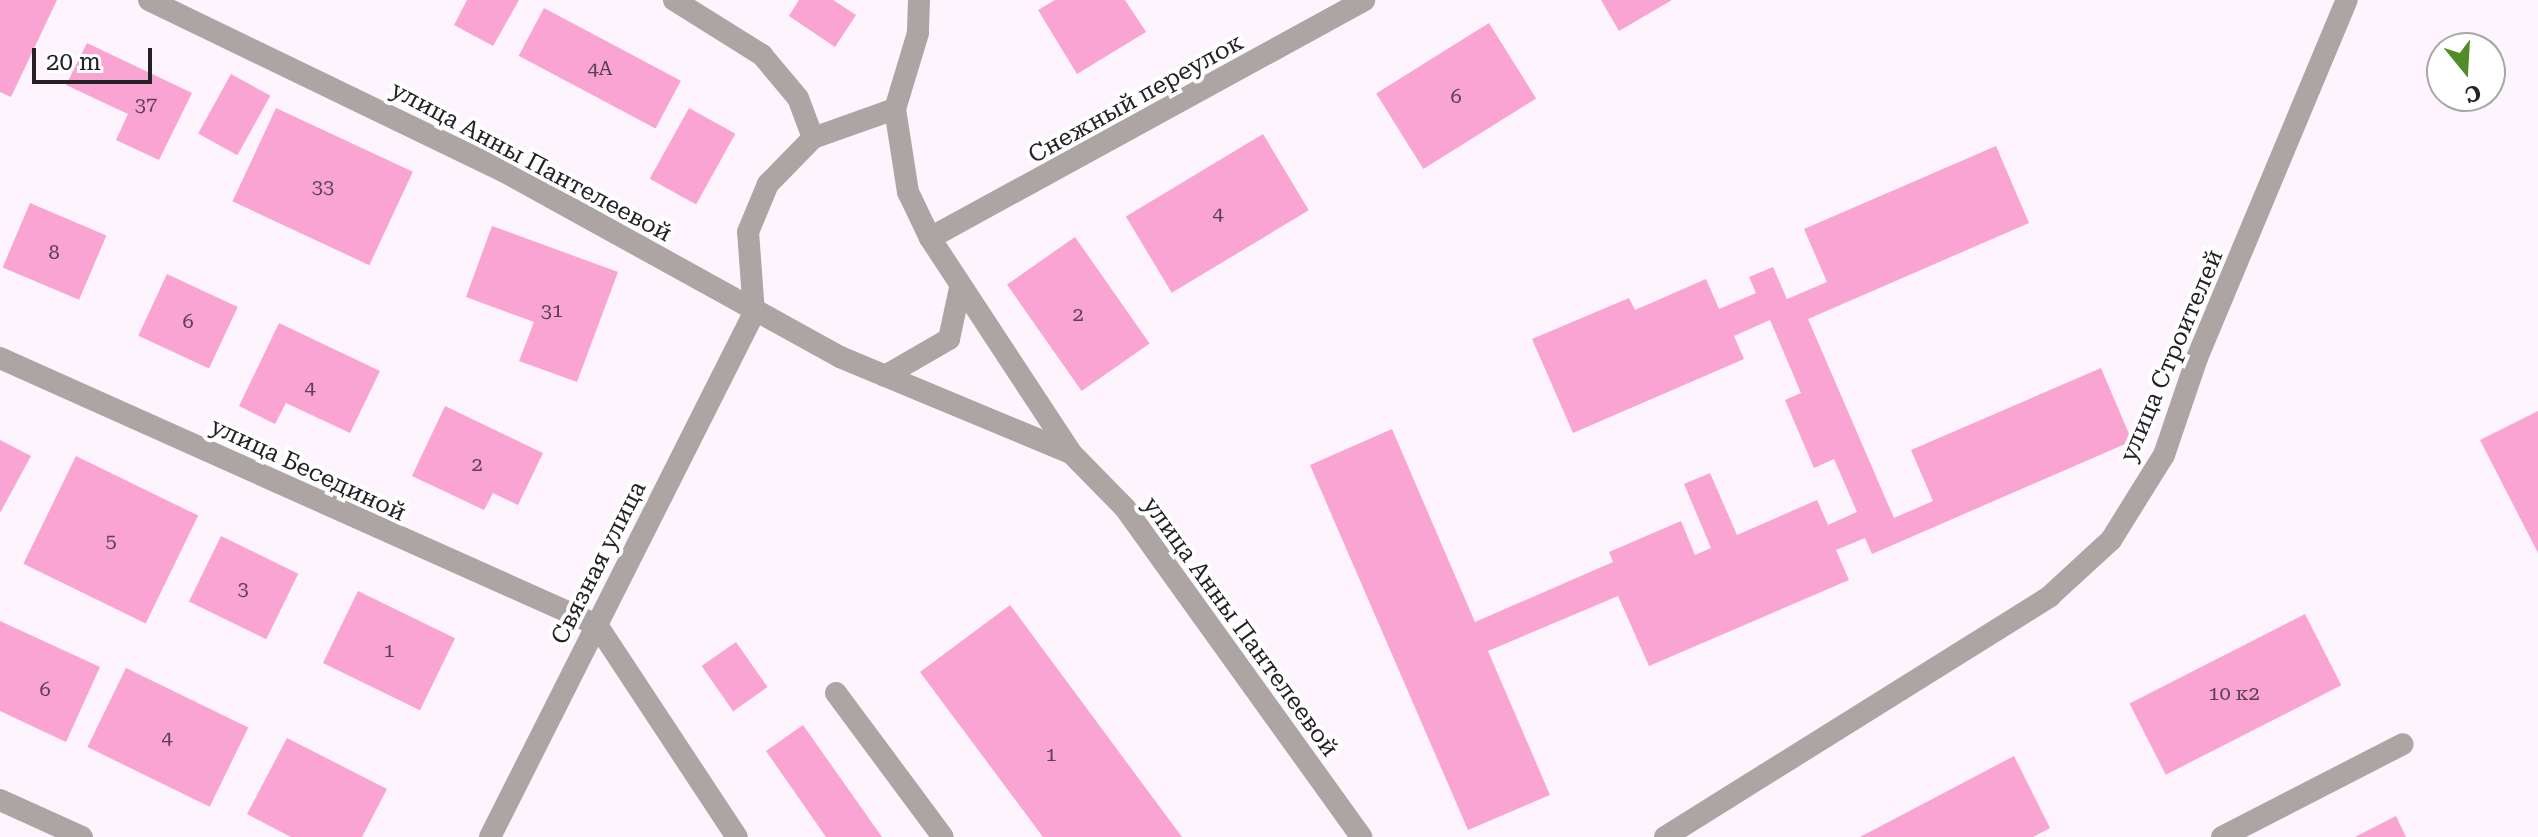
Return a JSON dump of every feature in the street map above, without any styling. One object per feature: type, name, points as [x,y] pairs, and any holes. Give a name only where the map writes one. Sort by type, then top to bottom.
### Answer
[{"type":"street","name":"улица Анны Пантелеевой","points":[[149,0],[505,172],[754,313],[885,376],[1071,453]]},
{"type":"street","points":[[674,0],[762,55],[798,98],[813,138]]},
{"type":"street","points":[[754,313],[748,232],[768,184],[813,138],[895,109],[918,33],[919,0]]},
{"type":"street","name":"Снежный переулок","points":[[930,238],[1364,0]]},
{"type":"street","name":"улица Строителей","points":[[1665,837],[2050,596],[2111,540],[2164,455],[2197,358],[2347,0]]},
{"type":"street","name":"улица Анны Пантелеевой","points":[[895,109],[908,192],[930,238],[960,288],[1071,453],[1125,508],[1361,837]]},
{"type":"street","points":[[885,376],[949,339],[960,288]]},
{"type":"street","name":"Связная улица","points":[[491,837],[754,313]]},
{"type":"street","name":"улица Бесединой","points":[[0,358],[597,625]]},
{"type":"street","points":[[597,625],[737,837]]},
{"type":"street","points":[[836,693],[943,837]]},
{"type":"street","points":[[2222,837],[2403,744]]},
{"type":"street","points":[[0,800],[82,837]]},
{"type":"building","points":[[0,0],[57,0],[11,97],[0,92]]},
{"type":"building","points":[[467,0],[519,0],[493,46],[454,25]]},
{"type":"building","points":[[799,0],[833,0],[856,15],[835,47],[789,16]]},
{"type":"building","points":[[1055,0],[1125,0],[1146,32],[1077,74],[1038,10]]},
{"type":"building","points":[[1601,0],[1672,0],[1619,31]]},
{"type":"building","points":[[544,8],[681,81],[656,128],[519,56]]},
{"type":"building","points":[[1489,23],[1536,98],[1423,169],[1376,93]]},
{"type":"building","points":[[87,43],[192,93],[159,160],[116,140],[128,114],[66,85]]},
{"type":"building","points":[[231,74],[270,96],[237,155],[198,133]]},
{"type":"building","points":[[276,108],[413,172],[369,265],[232,201]]},
{"type":"building","points":[[689,108],[735,134],[696,205],[650,179]]},
{"type":"building","points":[[1263,134],[1309,210],[1172,293],[1126,216]]},
{"type":"building","points":[[1996,146],[2029,223],[1808,319],[1894,518],[1933,501],[1911,450],[2101,368],[2132,441],[1872,554],[1865,538],[1836,550],[1849,580],[1649,666],[1618,596],[1488,651],[1550,795],[1468,830],[1310,465],[1392,429],[1475,622],[1613,562],[1609,552],[1681,521],[1695,555],[1711,548],[1684,484],[1710,473],[1737,535],[1817,500],[1828,525],[1857,512],[1834,459],[1814,468],[1785,400],[1801,393],[1770,320],[1734,336],[1744,359],[1573,433],[1532,339],[1629,298],[1635,310],[1706,279],[1719,309],[1756,293],[1749,277],[1773,267],[1787,299],[1827,282],[1804,229]]},
{"type":"building","points":[[30,203],[106,235],[79,300],[3,267]]},
{"type":"building","points":[[492,226],[618,272],[577,382],[519,361],[534,322],[466,297]]},
{"type":"building","points":[[1075,237],[1150,343],[1082,391],[1007,285]]},
{"type":"building","points":[[167,274],[238,307],[209,369],[138,336]]},
{"type":"building","points":[[279,323],[380,371],[350,433],[286,403],[275,424],[239,406]]},
{"type":"building","points":[[445,406],[543,453],[518,505],[493,493],[484,510],[412,476]]},
{"type":"building","points":[[2538,411],[2538,553],[2480,440]]},
{"type":"building","points":[[0,440],[31,456],[0,513]]},
{"type":"building","points":[[76,456],[198,516],[146,623],[23,564]]},
{"type":"building","points":[[221,536],[298,574],[266,639],[189,602]]},
{"type":"building","points":[[358,591],[455,638],[420,710],[323,663]]},
{"type":"building","points":[[1010,605],[1182,837],[1043,837],[920,672]]},
{"type":"building","points":[[2305,614],[2341,685],[2166,775],[2129,703]]},
{"type":"building","points":[[0,621],[100,667],[66,742],[0,711]]},
{"type":"building","points":[[736,642],[768,687],[733,711],[702,666]]},
{"type":"building","points":[[126,668],[248,728],[210,807],[87,747]]},
{"type":"building","points":[[803,725],[882,837],[826,837],[766,751]]},
{"type":"building","points":[[287,738],[387,789],[362,837],[291,837],[247,814]]},
{"type":"building","points":[[2014,756],[2050,828],[2033,837],[1860,837]]},
{"type":"building","points":[[2396,816],[2406,837],[2355,837]]}]
